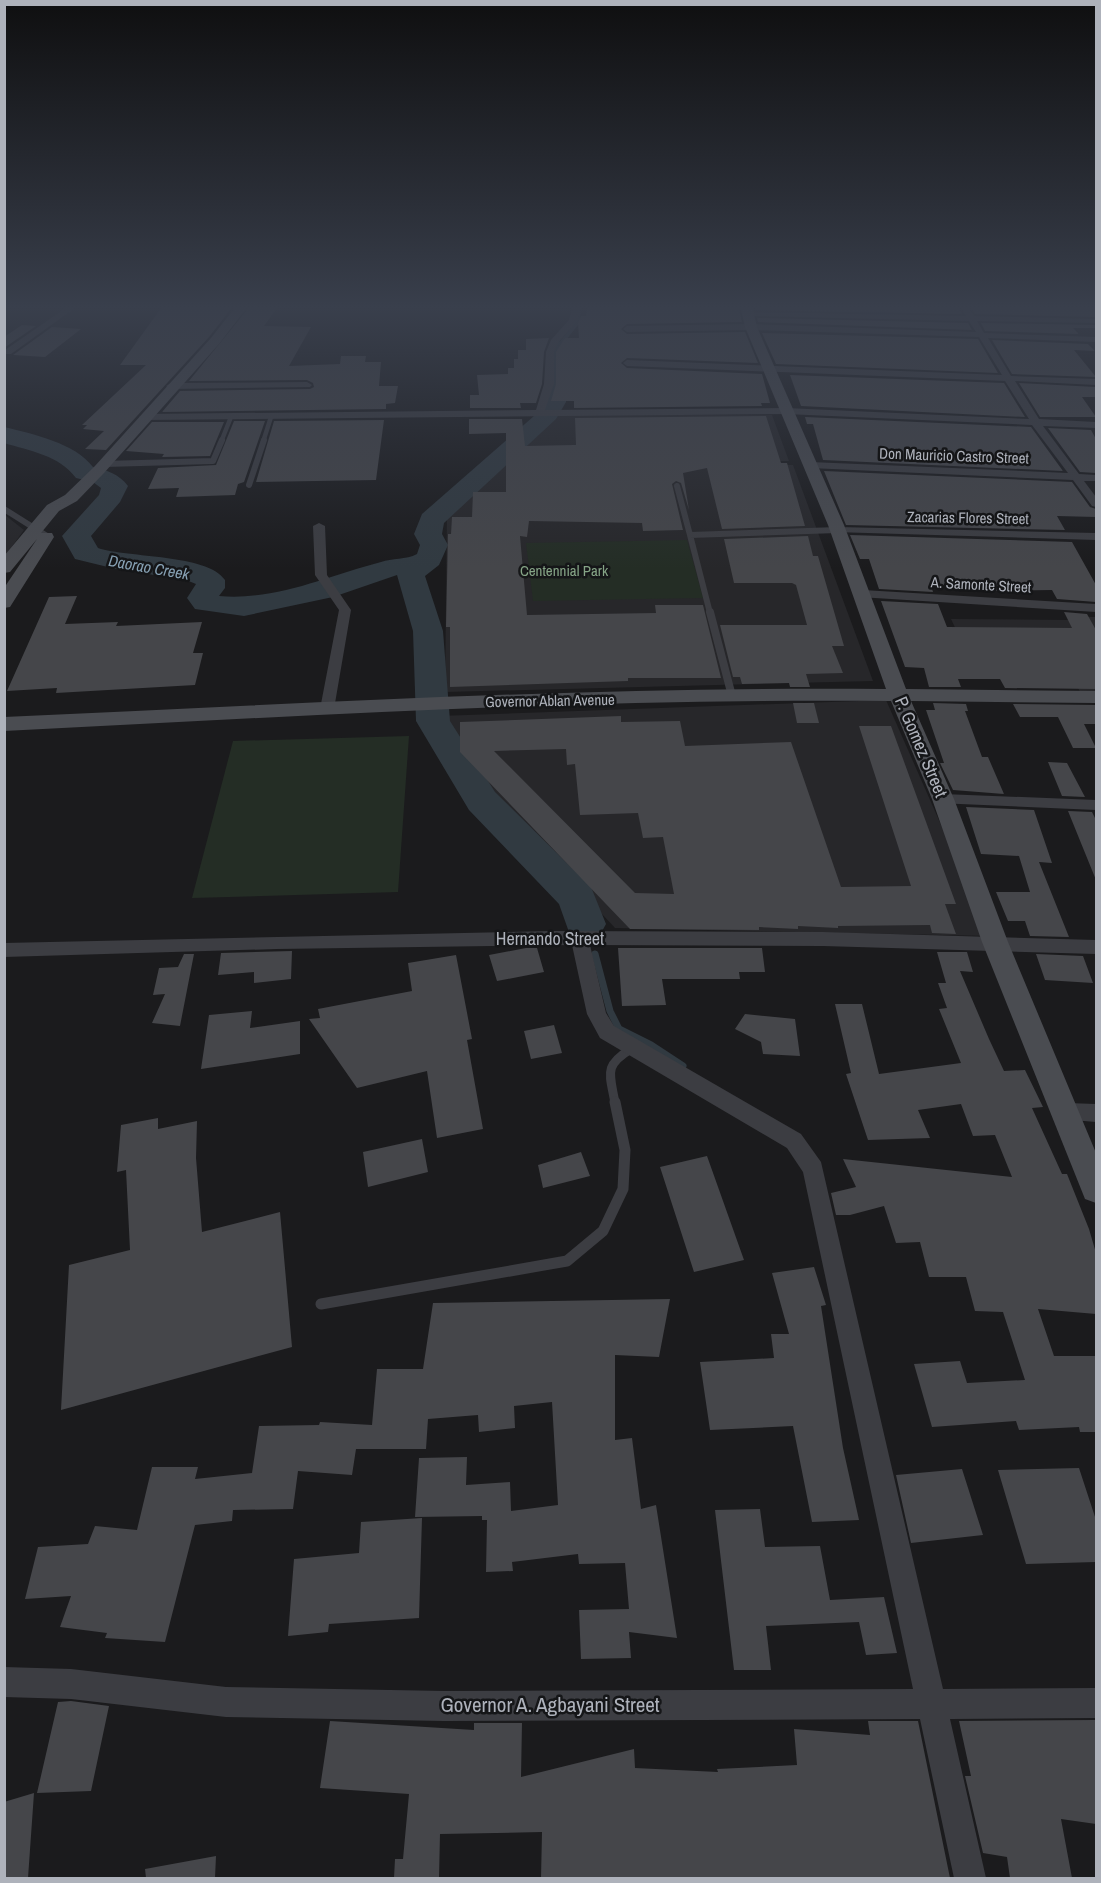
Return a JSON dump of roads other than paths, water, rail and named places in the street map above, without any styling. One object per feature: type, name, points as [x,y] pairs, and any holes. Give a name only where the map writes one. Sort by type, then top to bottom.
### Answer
[{"type":"main road","points":[[4,568],[102,466],[165,393]]},
{"type":"main road","name":"P. Gomez Street","points":[[779,393],[838,530],[899,696],[943,799],[995,942],[1067,1112],[1096,1189]]},
{"type":"main road","points":[[4,603],[41,532]]},
{"type":"main road","name":"Governor Ablan Avenue","points":[[4,723],[444,703],[732,696],[1096,697]]},
{"type":"street","points":[[540,412],[546,393]]},
{"type":"street","points":[[1018,393],[1036,423],[1096,504]]},
{"type":"street","points":[[144,417],[786,411],[1096,425]]},
{"type":"street","name":"Don Mauricio Castro Street","points":[[810,465],[1096,478]]},
{"type":"street","points":[[319,526],[321,575],[339,598],[345,610],[327,709]]},
{"type":"street","name":"Zacarias Flores Street","points":[[838,530],[1096,537]]},
{"type":"street","name":"A. Samonte Street","points":[[863,594],[1096,608]]},
{"type":"street","points":[[943,799],[1096,805]]},
{"type":"street","points":[[580,939],[597,1014],[607,1032],[631,1049],[794,1142],[813,1169],[970,1878]]},
{"type":"street","name":"Hernando Street","points":[[4,950],[190,944],[580,939],[995,942],[1096,947]]},
{"type":"street","points":[[1067,1112],[1096,1113]]},
{"type":"street","name":"Governor A. Agbayani Street","points":[[4,1682],[71,1684],[226,1702],[444,1706],[1096,1703]]},
{"type":"lane","points":[[102,466],[213,461],[231,417]]},
{"type":"lane","points":[[249,485],[271,417]]},
{"type":"lane","points":[[677,486],[732,696]]},
{"type":"lane","points":[[4,509],[41,532]]},
{"type":"lane","points":[[690,535],[838,530]]},
{"type":"lane","points":[[321,1304],[567,1261],[603,1231],[623,1189],[625,1150],[609,1071],[615,1059],[631,1049]]},
{"type":"waterway","points":[[552,407],[555,393]]},
{"type":"waterway","points":[[420,564],[429,559],[434,545],[428,534],[431,520],[548,414]]},
{"type":"waterway","name":"Daorao Creek","points":[[4,434],[60,453],[79,465],[85,473],[101,476],[115,486],[111,497],[76,536],[84,545],[85,553],[116,561],[165,566],[196,573],[211,580],[210,588],[202,598],[205,603],[244,607],[323,591],[389,568],[420,564]]},
{"type":"waterway","points":[[420,564],[411,576],[428,631],[433,721],[482,801],[577,898],[585,924]]},
{"type":"waterway","points":[[595,954],[610,1011],[619,1029],[651,1045],[683,1066]]},
{"type":"park label","name":"Centennial Park","points":[[564,571]]}]
